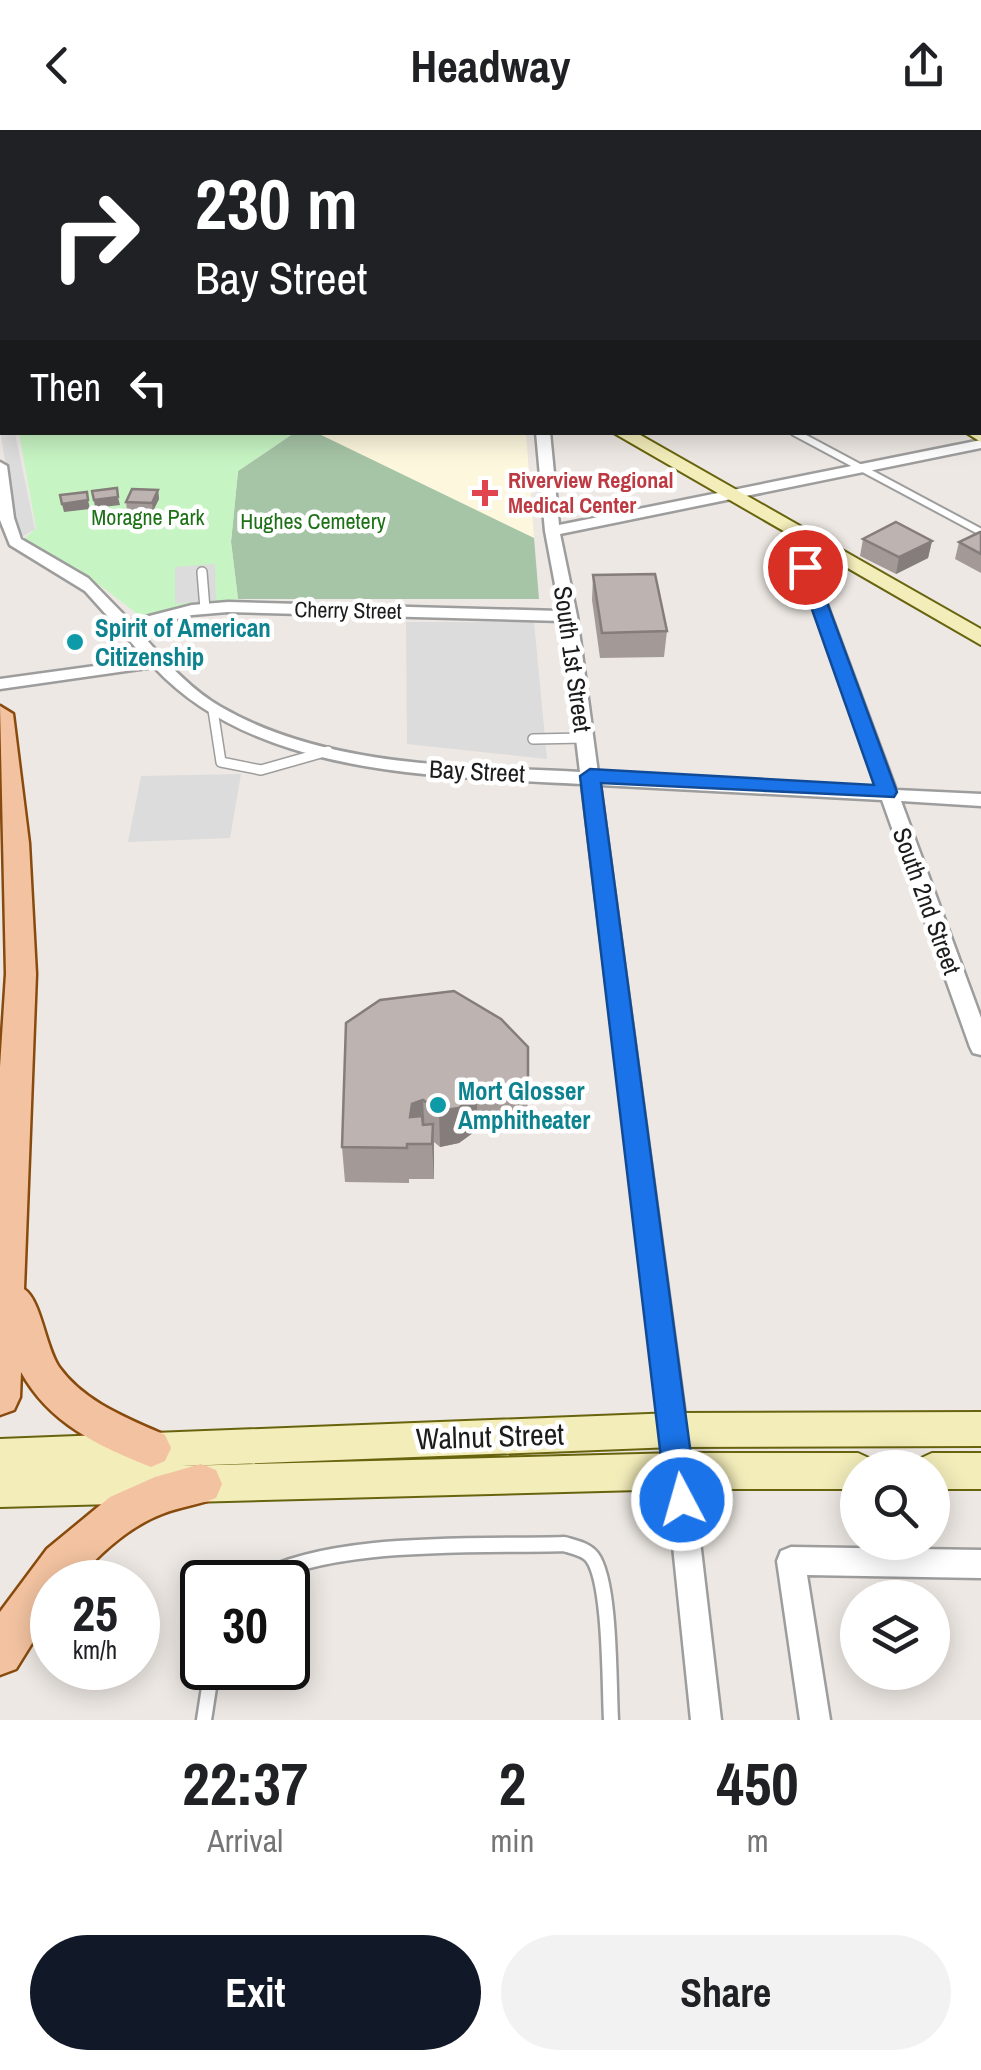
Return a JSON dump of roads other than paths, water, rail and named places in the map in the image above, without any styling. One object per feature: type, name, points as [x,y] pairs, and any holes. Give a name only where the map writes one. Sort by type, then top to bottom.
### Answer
[{"type":"main road","points":[[0,714],[15,843],[21,960],[0,1397]]},
{"type":"main road","points":[[9,1270],[27,1348],[50,1386],[94,1423],[152,1448]]},
{"type":"main road","points":[[0,1652],[53,1574],[97,1532],[148,1499],[201,1484]]},
{"type":"street","name":"South 1st Street","points":[[543,435],[552,531],[569,616],[674,1430],[706,1720]]},
{"type":"street","points":[[626,435],[981,638]]},
{"type":"street","points":[[552,531],[981,444]]},
{"type":"street","name":"Bay Street","points":[[0,466],[16,545],[81,578],[130,626],[157,662],[213,710],[329,751],[420,769],[981,800]]},
{"type":"street","name":"South 2nd Street","points":[[792,529],[981,1047]]},
{"type":"street","name":"Cherry Street","points":[[130,626],[205,609],[569,616]]},
{"type":"street","points":[[0,684],[157,662]]},
{"type":"street","name":"Walnut Street","points":[[0,1456],[674,1430],[981,1429]]},
{"type":"street","name":"Walnut Street","points":[[0,1490],[678,1471],[840,1471]]},
{"type":"street","points":[[950,1471],[981,1471]]},
{"type":"street","points":[[815,1720],[792,1560],[981,1564]]},
{"type":"lane","points":[[800,435],[981,532]]},
{"type":"lane","points":[[202,572],[205,609]]},
{"type":"lane","points":[[213,710],[221,762],[260,770],[329,751]]},
{"type":"lane","points":[[533,738],[585,738]]},
{"type":"lane","points":[[310,1560],[334,1553],[564,1544],[580,1548],[590,1555],[601,1579],[611,1720]]},
{"type":"lane","points":[[204,1720],[209,1690]]},
{"type":"place","name":"Riverview Regional Medical Center","points":[[485,493]]},
{"type":"place","name":"Spirit of American Citizenship","points":[[75,642]]},
{"type":"place","name":"Mort Glosser Amphitheater","points":[[438,1105]]},
{"type":"park label","name":"Moragne Park","points":[[148,517]]},
{"type":"park label","name":"Hughes Cemetery","points":[[313,521]]}]
